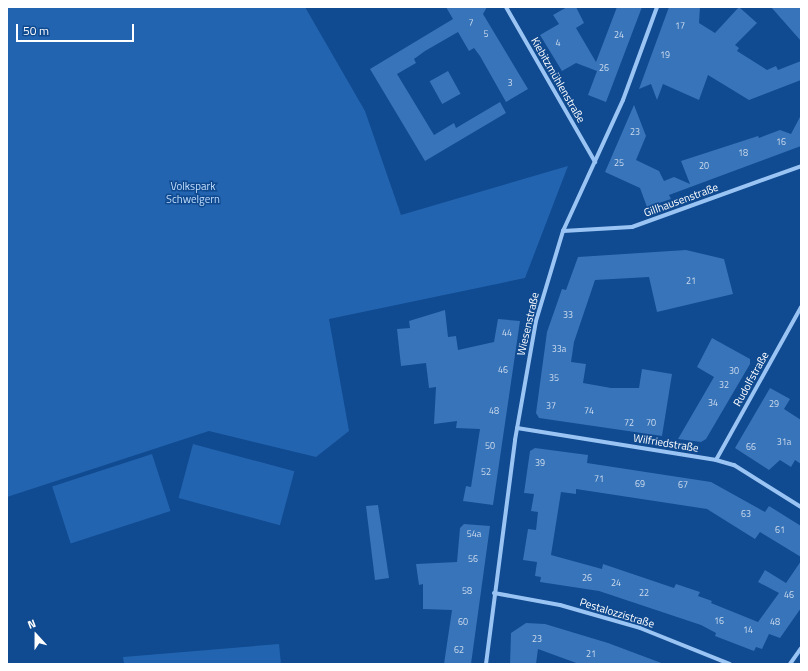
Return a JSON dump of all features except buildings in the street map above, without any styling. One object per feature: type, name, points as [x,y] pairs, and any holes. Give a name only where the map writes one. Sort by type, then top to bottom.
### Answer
[{"type":"street","name":"Kiebitzmühlenstraße","points":[[506,7],[595,162]]},
{"type":"street","name":"Wiesenstraße","points":[[486,664],[494,593],[517,428],[536,321],[563,231],[623,100],[657,7]]},
{"type":"street","name":"Gillhausenstraße","points":[[563,231],[632,227],[801,166]]},
{"type":"street","name":"Rudolfstraße","points":[[716,460],[801,307]]},
{"type":"street","name":"Wilfriedstraße","points":[[517,428],[716,460],[734,465],[801,508]]},
{"type":"street","name":"Pestalozzistraße","points":[[494,593],[560,605],[640,628],[730,664]]},
{"type":"street","points":[[790,664],[801,648]]},
{"type":"green space","name":"Volkspark Schwelgern","points":[[7,7],[305,7],[365,111],[401,215],[568,166],[525,278],[329,319],[349,431],[316,457],[209,431],[7,497]]},
{"type":"green space","points":[[193,444],[294,471],[280,525],[179,498]]},
{"type":"green space","points":[[152,454],[171,511],[71,544],[52,486]]},
{"type":"green space","points":[[279,644],[281,664],[124,664],[123,657]]}]
